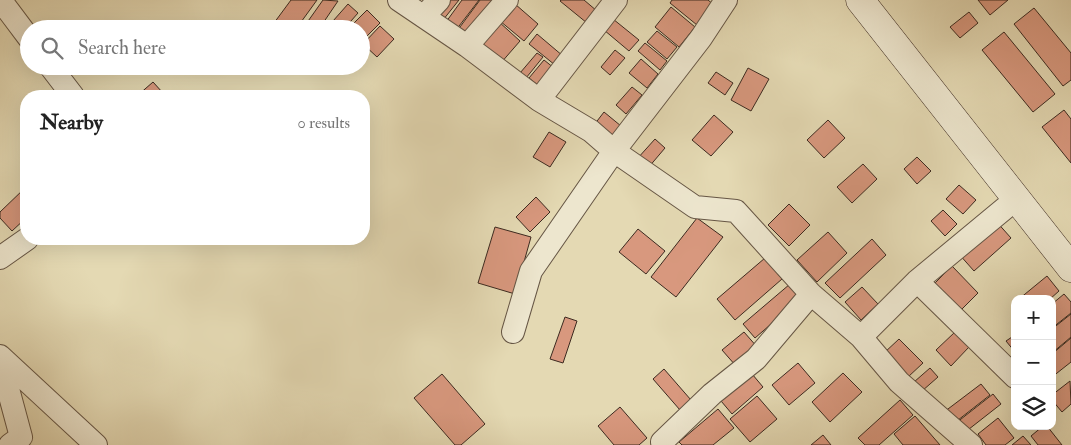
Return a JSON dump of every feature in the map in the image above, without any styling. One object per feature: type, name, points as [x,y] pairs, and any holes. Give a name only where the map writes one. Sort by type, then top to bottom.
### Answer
[{"type":"main road","points":[[860,0],[1071,268]]},
{"type":"street","points":[[399,0],[431,8],[467,46],[538,100],[591,131],[614,151],[696,207],[736,211],[811,294],[861,337],[899,382],[971,445]]},
{"type":"street","points":[[467,46],[507,0]]},
{"type":"street","points":[[538,100],[616,0]]},
{"type":"street","points":[[513,332],[532,271],[614,151],[700,38],[724,1]]},
{"type":"street","points":[[1,2],[20,26]]},
{"type":"street","points":[[57,75],[68,90]]},
{"type":"street","points":[[861,337],[917,282],[1016,199]]},
{"type":"street","points":[[0,258],[20,244]]},
{"type":"street","points":[[917,282],[1011,372]]},
{"type":"street","points":[[661,444],[712,394],[756,359],[811,294]]},
{"type":"street","points":[[0,357],[21,437],[10,445]]},
{"type":"street","points":[[0,357],[96,445]]},
{"type":"building","points":[[291,0],[317,0],[303,20],[276,20]]},
{"type":"building","points":[[323,0],[338,1],[325,20],[309,20]]},
{"type":"building","points":[[449,0],[459,0],[443,20],[437,15]]},
{"type":"building","points":[[462,0],[479,0],[456,30],[446,22]]},
{"type":"building","points":[[480,0],[496,0],[468,39],[457,31]]},
{"type":"building","points":[[561,0],[584,0],[597,11],[587,23]]},
{"type":"building","points":[[672,0],[708,0],[714,5],[697,25],[670,3]]},
{"type":"building","points":[[978,0],[1008,0],[990,15]]},
{"type":"building","points":[[348,4],[358,13],[352,20],[334,20]]},
{"type":"building","points":[[515,4],[538,24],[524,41],[500,21]]},
{"type":"building","points":[[671,7],[695,27],[679,47],[655,27]]},
{"type":"building","points":[[1034,8],[1071,53],[1071,80],[1063,86],[1014,24]]},
{"type":"building","points":[[367,10],[380,23],[370,33],[370,20],[357,20]]},
{"type":"building","points":[[969,12],[978,23],[960,38],[950,27]]},
{"type":"building","points":[[613,19],[639,40],[629,51],[604,30]]},
{"type":"building","points":[[498,21],[520,41],[500,64],[478,45]]},
{"type":"building","points":[[380,26],[394,39],[377,57],[370,50],[370,37]]},
{"type":"building","points":[[657,31],[677,47],[667,59],[647,42]]},
{"type":"building","points":[[1004,32],[1055,94],[1033,112],[982,50]]},
{"type":"building","points":[[537,34],[563,56],[555,65],[529,44]]},
{"type":"building","points":[[645,43],[667,61],[660,70],[638,51]]},
{"type":"building","points":[[615,50],[625,58],[610,75],[601,67]]},
{"type":"building","points":[[537,53],[543,57],[526,78],[520,73]]},
{"type":"building","points":[[641,59],[658,74],[647,88],[629,73]]},
{"type":"building","points":[[544,60],[554,68],[539,86],[529,78]]},
{"type":"building","points":[[748,68],[769,79],[751,111],[731,100]]},
{"type":"building","points":[[716,72],[733,83],[725,95],[708,83]]},
{"type":"building","points":[[153,82],[160,90],[144,90]]},
{"type":"building","points":[[632,87],[642,95],[626,114],[616,105]]},
{"type":"building","points":[[1064,110],[1071,119],[1071,163],[1042,127]]},
{"type":"building","points":[[604,112],[621,126],[611,139],[594,125]]},
{"type":"building","points":[[714,115],[733,132],[711,156],[692,140]]},
{"type":"building","points":[[828,120],[845,138],[824,158],[807,140]]},
{"type":"building","points":[[549,132],[566,142],[550,167],[533,157]]},
{"type":"building","points":[[655,139],[665,148],[648,168],[637,159]]},
{"type":"building","points":[[917,157],[931,171],[917,184],[904,169]]},
{"type":"building","points":[[863,164],[877,179],[852,203],[837,187]]},
{"type":"building","points":[[959,185],[976,200],[963,214],[946,199]]},
{"type":"building","points":[[20,193],[20,224],[12,231],[0,218],[0,212]]},
{"type":"building","points":[[536,197],[550,212],[530,232],[516,217]]},
{"type":"building","points":[[789,204],[810,225],[789,246],[768,225]]},
{"type":"building","points":[[943,210],[957,224],[945,236],[931,221]]},
{"type":"building","points":[[697,218],[723,237],[676,297],[651,277]]},
{"type":"building","points":[[995,220],[1011,238],[974,271],[958,253]]},
{"type":"building","points":[[495,227],[531,237],[515,294],[478,283]]},
{"type":"building","points":[[638,229],[665,251],[646,274],[619,252]]},
{"type":"building","points":[[828,232],[847,253],[817,282],[797,260]]},
{"type":"building","points":[[872,239],[886,255],[840,298],[825,283]]},
{"type":"building","points":[[765,258],[782,279],[735,320],[717,299]]},
{"type":"building","points":[[952,266],[978,293],[958,313],[932,286]]},
{"type":"building","points":[[1047,276],[1059,291],[1054,295],[1024,295]]},
{"type":"building","points":[[790,284],[801,298],[755,338],[743,324]]},
{"type":"building","points":[[862,287],[878,304],[861,320],[845,302]]},
{"type":"building","points":[[1064,294],[1071,302],[1071,313],[1056,325],[1056,301]]},
{"type":"building","points":[[1071,314],[1071,337],[1056,350],[1056,340],[1056,326]]},
{"type":"building","points":[[565,317],[577,321],[563,363],[550,359]]},
{"type":"building","points":[[744,332],[758,348],[736,366],[722,350]]},
{"type":"building","points":[[955,332],[969,347],[951,366],[936,350]]},
{"type":"building","points":[[1011,338],[1011,347],[1006,341]]},
{"type":"building","points":[[1071,338],[1071,362],[1056,374],[1056,351]]},
{"type":"building","points":[[899,339],[923,363],[908,377],[884,353]]},
{"type":"building","points":[[798,363],[815,383],[789,405],[772,385]]},
{"type":"building","points":[[747,368],[763,387],[732,414],[716,395]]},
{"type":"building","points":[[930,368],[938,377],[922,391],[914,382]]},
{"type":"building","points":[[664,369],[691,400],[680,410],[653,379]]},
{"type":"building","points":[[843,373],[862,392],[830,422],[812,402]]},
{"type":"building","points":[[442,374],[485,424],[461,445],[455,445],[414,398]]},
{"type":"building","points":[[1070,381],[1071,404],[1062,412],[1056,405],[1056,392]]},
{"type":"building","points":[[981,384],[990,395],[953,424],[944,412]]},
{"type":"building","points":[[993,394],[1001,404],[964,433],[956,423]]},
{"type":"building","points":[[757,396],[777,419],[750,442],[730,419]]},
{"type":"building","points":[[900,400],[913,415],[879,445],[865,445],[858,438]]},
{"type":"building","points":[[620,407],[647,438],[639,445],[614,445],[598,426]]},
{"type":"building","points":[[718,409],[734,428],[713,445],[682,445],[679,442]]},
{"type":"building","points":[[915,416],[940,445],[903,445],[894,434]]},
{"type":"building","points":[[998,418],[1014,438],[1005,445],[986,445],[978,434]]},
{"type":"building","points":[[1038,430],[1050,430],[1062,445],[1038,445],[1031,436]]},
{"type":"building","points":[[823,435],[831,445],[811,445]]},
{"type":"building","points":[[1023,436],[1031,445],[1012,445]]}]
